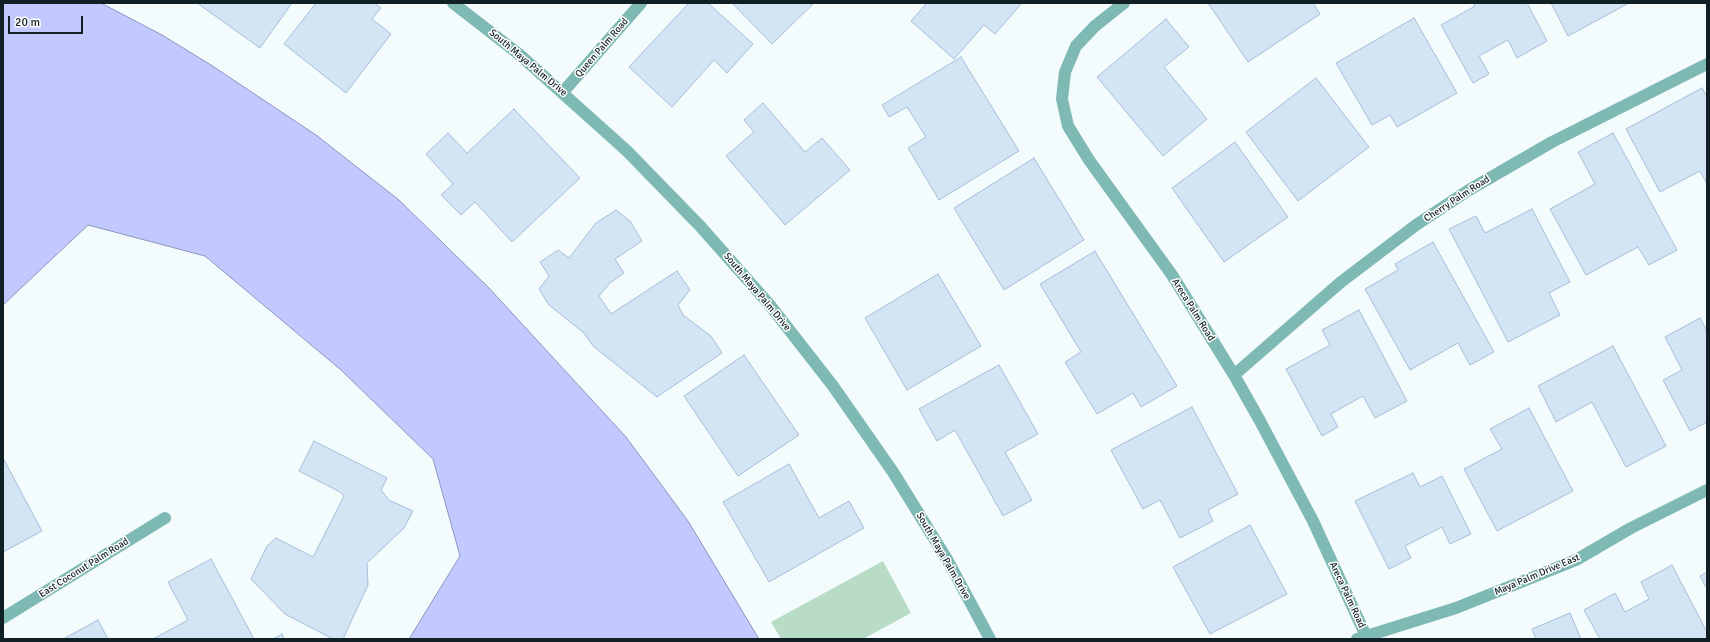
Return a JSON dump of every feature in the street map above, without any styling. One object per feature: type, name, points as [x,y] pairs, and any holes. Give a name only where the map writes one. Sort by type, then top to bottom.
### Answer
[{"type":"street","name":"South Maya Palm Drive","points":[[453,3],[520,55],[627,151],[700,226],[769,304],[833,386],[893,472],[948,561],[990,639]]},
{"type":"street","name":"Queen Palm Road","points":[[563,92],[641,3]]},
{"type":"street","name":"Areca Palm Road","points":[[1124,3],[1095,26],[1076,46],[1065,72],[1063,86],[1062,99],[1068,126],[1089,160],[1172,275],[1260,420],[1313,521],[1362,638]]},
{"type":"street","name":"Cherry Palm Road","points":[[1234,375],[1341,282],[1416,225],[1462,194],[1552,142],[1707,64]]},
{"type":"street","name":"Maya Palm Drive East","points":[[1362,638],[1456,608],[1576,560],[1630,528],[1707,490]]},
{"type":"street","name":"East Coconut Palm Road","points":[[3,618],[165,518]]},
{"type":"green space","points":[[883,561],[911,613],[863,639],[781,639],[771,622]]},
{"type":"water","points":[[3,3],[101,3],[162,35],[211,65],[316,135],[399,200],[489,288],[626,437],[688,521],[759,639],[409,639],[460,556],[433,459],[341,370],[205,256],[88,225],[3,305]]},
{"type":"building","points":[[197,3],[292,3],[260,48]]},
{"type":"building","points":[[316,3],[374,3],[381,8],[372,19],[391,34],[346,93],[284,44]]},
{"type":"building","points":[[689,3],[708,3],[753,44],[727,73],[714,60],[672,107],[629,67]]},
{"type":"building","points":[[732,3],[814,3],[772,44]]},
{"type":"building","points":[[927,3],[1022,3],[995,34],[984,25],[954,59],[911,21]]},
{"type":"building","points":[[1208,3],[1313,3],[1320,14],[1248,62]]},
{"type":"building","points":[[1473,3],[1527,3],[1547,41],[1517,58],[1508,40],[1479,56],[1489,74],[1473,83],[1441,25],[1475,6]]},
{"type":"building","points":[[1551,3],[1629,3],[1568,36]]},
{"type":"building","points":[[1414,18],[1457,93],[1397,127],[1390,115],[1372,125],[1336,63]]},
{"type":"building","points":[[1166,19],[1189,47],[1164,67],[1207,119],[1163,156],[1097,77]]},
{"type":"building","points":[[961,57],[1019,151],[939,200],[908,148],[926,137],[907,107],[889,117],[882,105]]},
{"type":"building","points":[[1316,78],[1369,147],[1298,201],[1246,132]]},
{"type":"building","points":[[1702,88],[1707,97],[1707,184],[1700,171],[1660,192],[1626,129]]},
{"type":"building","points":[[763,103],[805,152],[822,138],[850,170],[785,225],[726,156],[754,132],[744,120]]},
{"type":"building","points":[[514,109],[580,178],[512,242],[475,202],[461,215],[441,195],[453,184],[426,154],[448,133],[467,153]]},
{"type":"building","points":[[1613,133],[1677,250],[1649,265],[1638,247],[1586,275],[1550,209],[1595,184],[1578,152]]},
{"type":"building","points":[[1235,142],[1288,217],[1224,262],[1172,188]]},
{"type":"building","points":[[1034,158],[1084,240],[1004,290],[954,208]]},
{"type":"building","points":[[1532,209],[1570,282],[1549,293],[1560,315],[1508,342],[1449,229],[1476,216],[1485,233]]},
{"type":"building","points":[[616,210],[630,221],[642,241],[615,259],[624,273],[610,283],[599,296],[611,314],[677,271],[690,290],[678,305],[683,315],[711,336],[722,353],[657,397],[593,346],[584,333],[549,305],[539,289],[549,276],[540,262],[558,250],[569,258],[596,223]]},
{"type":"building","points":[[1433,242],[1494,352],[1470,365],[1458,343],[1410,370],[1365,289],[1398,270],[1395,264]]},
{"type":"building","points":[[1095,251],[1177,386],[1141,407],[1133,393],[1097,414],[1065,362],[1081,352],[1040,284]]},
{"type":"building","points":[[938,274],[981,346],[907,390],[865,318]]},
{"type":"building","points":[[1359,310],[1407,401],[1375,418],[1363,396],[1331,414],[1338,427],[1322,436],[1286,369],[1330,345],[1322,330]]},
{"type":"building","points":[[1700,318],[1707,331],[1707,422],[1690,431],[1663,380],[1682,370],[1665,337]]},
{"type":"building","points":[[1613,346],[1666,446],[1626,467],[1592,402],[1556,422],[1538,386]]},
{"type":"building","points":[[744,355],[799,435],[738,476],[684,396]]},
{"type":"building","points":[[999,365],[1038,434],[1005,452],[1032,500],[1003,516],[955,430],[937,441],[919,409]]},
{"type":"building","points":[[1192,407],[1238,494],[1208,510],[1213,521],[1180,538],[1160,500],[1143,509],[1111,450]]},
{"type":"building","points":[[1529,408],[1573,491],[1497,531],[1464,469],[1502,449],[1490,429]]},
{"type":"building","points":[[314,441],[387,478],[381,490],[389,500],[413,511],[404,528],[367,563],[368,585],[343,639],[333,639],[285,614],[251,579],[267,546],[276,538],[313,557],[344,496],[340,492],[299,471]]},
{"type":"building","points":[[3,458],[42,531],[3,552]]},
{"type":"building","points":[[789,464],[819,518],[849,501],[864,528],[769,582],[723,502]]},
{"type":"building","points":[[1413,473],[1420,487],[1442,476],[1471,534],[1450,544],[1442,527],[1405,546],[1411,558],[1389,569],[1355,501]]},
{"type":"building","points":[[1250,525],[1287,594],[1210,634],[1173,567]]},
{"type":"building","points":[[211,559],[254,639],[153,639],[188,620],[168,582]]},
{"type":"building","points":[[1672,565],[1707,632],[1707,639],[1600,639],[1584,610],[1615,593],[1625,612],[1649,599],[1641,582]]},
{"type":"building","points":[[1707,572],[1707,589],[1700,576]]},
{"type":"building","points":[[1570,613],[1581,639],[1536,639],[1532,629]]},
{"type":"building","points":[[98,620],[108,639],[65,638]]},
{"type":"building","points":[[282,634],[284,639],[273,639]]}]
